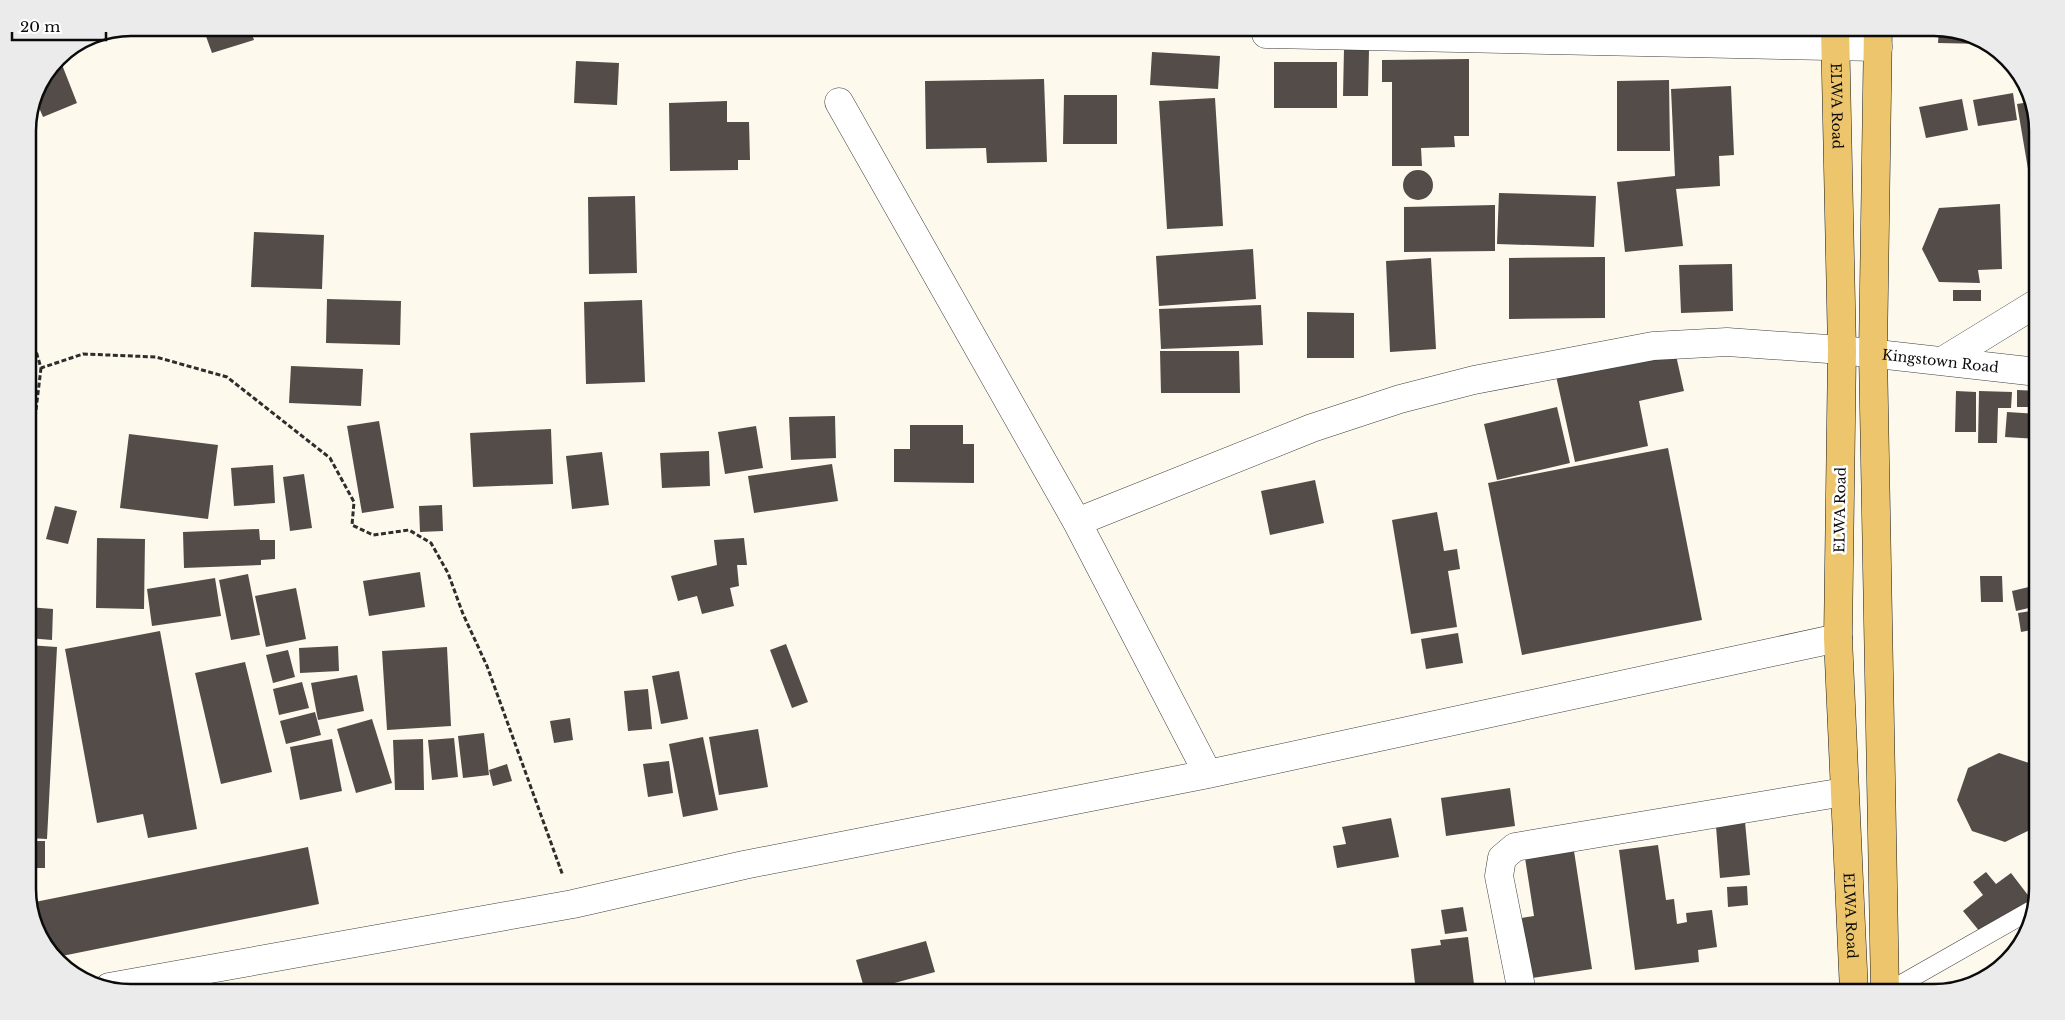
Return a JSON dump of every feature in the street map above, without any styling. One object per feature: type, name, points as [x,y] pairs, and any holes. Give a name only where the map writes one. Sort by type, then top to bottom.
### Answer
[{"type":"main road","points":[[1878,37],[1873,353],[1886,984]]},
{"type":"main road","name":"ELWA Road","points":[[1835,38],[1842,350],[1838,638],[1854,984]]},
{"type":"street","points":[[1550,36],[1878,37]]},
{"type":"street","points":[[839,102],[1077,522],[1208,774]]},
{"type":"street","points":[[1944,360],[2029,308]]},
{"type":"street","name":"Kingstown Road","points":[[1077,522],[1312,428],[1400,399],[1474,380],[1653,346],[1727,342],[1842,350],[2029,371]]},
{"type":"street","points":[[127,984],[573,904],[754,863],[1208,774],[1838,638]]},
{"type":"street","points":[[1520,984],[1499,876],[1502,858],[1515,847],[1844,792]]},
{"type":"lane","points":[[1900,984],[2025,913]]},
{"type":"path","points":[[36,349],[42,368],[36,415]]},
{"type":"path","points":[[42,368],[83,354],[156,357],[227,377],[330,458],[354,502],[352,525],[373,535],[408,530],[431,543],[448,573],[463,614],[487,666],[573,904]]},
{"type":"building","points":[[206,36],[253,36],[254,40],[212,53]]},
{"type":"building","points":[[1938,36],[1970,44],[1938,43]]},
{"type":"building","points":[[1344,49],[1369,50],[1368,96],[1343,96]]},
{"type":"building","points":[[1152,52],[1220,56],[1218,89],[1150,85]]},
{"type":"building","points":[[1469,59],[1469,136],[1454,136],[1455,147],[1421,148],[1422,166],[1392,166],[1392,82],[1382,82],[1382,60]]},
{"type":"building","points":[[576,61],[619,63],[617,105],[574,103]]},
{"type":"building","points":[[1274,62],[1337,62],[1337,108],[1274,108]]},
{"type":"building","points":[[62,66],[77,103],[43,117],[39,107],[43,95],[52,78]]},
{"type":"building","points":[[1044,79],[1047,162],[987,163],[986,148],[926,149],[925,81]]},
{"type":"building","points":[[1669,80],[1670,151],[1617,151],[1617,81]]},
{"type":"building","points":[[1731,86],[1734,155],[1719,156],[1720,186],[1676,189],[1683,246],[1625,252],[1617,182],[1675,176],[1671,89]]},
{"type":"building","points":[[2013,93],[2017,120],[1978,126],[1973,100]]},
{"type":"building","points":[[1064,95],[1117,95],[1117,144],[1063,144]]},
{"type":"building","points":[[1215,98],[1223,226],[1167,229],[1159,101]]},
{"type":"building","points":[[1962,99],[1968,130],[1926,138],[1919,107]]},
{"type":"building","points":[[727,101],[727,122],[749,122],[750,160],[738,160],[738,170],[670,171],[669,103]]},
{"type":"building","points":[[2024,103],[2027,113],[2029,125],[2028,169],[2017,104]]},
{"type":"building","points":[[1418,170],[1429,174],[1433,185],[1429,196],[1418,200],[1407,196],[1403,185],[1407,174]]},
{"type":"building","points":[[1499,193],[1596,196],[1594,247],[1497,244]]},
{"type":"building","points":[[635,196],[637,273],[589,274],[588,197]]},
{"type":"building","points":[[2000,204],[2002,269],[1978,270],[1980,283],[1939,282],[1922,249],[1939,208]]},
{"type":"building","points":[[1495,205],[1495,251],[1404,252],[1404,207]]},
{"type":"building","points":[[254,232],[324,235],[322,289],[251,287]]},
{"type":"building","points":[[1253,249],[1256,299],[1159,306],[1156,256]]},
{"type":"building","points":[[1605,257],[1605,318],[1509,319],[1509,258]]},
{"type":"building","points":[[1431,258],[1436,349],[1390,352],[1386,261]]},
{"type":"building","points":[[1732,264],[1733,311],[1681,313],[1679,265]]},
{"type":"building","points":[[1953,290],[1981,290],[1981,301],[1953,301]]},
{"type":"building","points":[[327,299],[401,301],[400,345],[326,343]]},
{"type":"building","points":[[642,300],[645,382],[586,384],[584,302]]},
{"type":"building","points":[[1261,305],[1263,345],[1161,349],[1159,309]]},
{"type":"building","points":[[1307,312],[1354,313],[1354,358],[1307,358]]},
{"type":"building","points":[[1160,351],[1239,351],[1240,393],[1161,393]]},
{"type":"building","points":[[1675,351],[1684,391],[1639,401],[1648,446],[1575,462],[1556,376]]},
{"type":"building","points":[[291,366],[363,369],[361,406],[289,403]]},
{"type":"building","points":[[2017,390],[2029,391],[2029,407],[2017,407]]},
{"type":"building","points":[[1956,391],[1976,392],[1976,432],[1955,432]]},
{"type":"building","points":[[1979,391],[2012,392],[2011,408],[1998,408],[1997,443],[1978,443]]},
{"type":"building","points":[[1557,407],[1570,463],[1497,480],[1484,424]]},
{"type":"building","points":[[2007,412],[2029,413],[2029,438],[2005,437]]},
{"type":"building","points":[[835,416],[836,458],[791,460],[789,417]]},
{"type":"building","points":[[379,421],[394,508],[362,513],[347,426]]},
{"type":"building","points":[[910,425],[963,425],[963,444],[974,444],[974,483],[894,482],[894,449],[910,449]]},
{"type":"building","points":[[756,426],[763,468],[725,474],[718,432]]},
{"type":"building","points":[[551,429],[553,484],[473,487],[470,433]]},
{"type":"building","points":[[129,434],[218,445],[208,519],[120,508]]},
{"type":"building","points":[[1668,448],[1702,620],[1522,655],[1488,483]]},
{"type":"building","points":[[709,451],[710,486],[662,488],[660,453]]},
{"type":"building","points":[[602,452],[609,505],[572,509],[566,456]]},
{"type":"building","points":[[832,464],[838,501],[754,513],[748,476]]},
{"type":"building","points":[[273,465],[275,503],[234,506],[231,468]]},
{"type":"building","points":[[304,474],[312,528],[290,531],[283,477]]},
{"type":"building","points":[[1315,480],[1324,523],[1270,535],[1261,491]]},
{"type":"building","points":[[442,505],[443,531],[420,532],[419,506]]},
{"type":"building","points":[[55,506],[77,511],[68,544],[46,539]]},
{"type":"building","points":[[1437,512],[1444,551],[1457,549],[1460,569],[1448,571],[1457,627],[1411,634],[1392,520]]},
{"type":"building","points":[[259,529],[260,540],[275,540],[275,559],[261,560],[261,565],[184,568],[183,532]]},
{"type":"building","points":[[97,538],[145,539],[144,609],[96,608]]},
{"type":"building","points":[[744,538],[747,565],[737,565],[739,586],[730,588],[734,606],[702,614],[697,596],[678,601],[671,576],[717,565],[714,540]]},
{"type":"building","points":[[420,572],[425,607],[369,616],[363,581]]},
{"type":"building","points":[[248,574],[260,635],[231,640],[219,580]]},
{"type":"building","points":[[1980,576],[2002,576],[2003,602],[1981,602]]},
{"type":"building","points":[[215,578],[221,616],[152,626],[147,589]]},
{"type":"building","points":[[2029,587],[2029,608],[2016,611],[2012,591]]},
{"type":"building","points":[[296,588],[306,639],[266,647],[255,596]]},
{"type":"building","points":[[36,608],[53,609],[52,640],[36,639]]},
{"type":"building","points":[[2029,611],[2029,630],[2021,632],[2018,613]]},
{"type":"building","points":[[160,631],[197,829],[148,838],[143,814],[97,823],[65,649]]},
{"type":"building","points":[[1458,633],[1463,663],[1426,669],[1421,639]]},
{"type":"building","points":[[786,644],[808,702],[792,708],[770,650]]},
{"type":"building","points":[[36,646],[57,647],[47,839],[36,838]]},
{"type":"building","points":[[338,646],[339,671],[300,673],[299,648]]},
{"type":"building","points":[[447,647],[451,726],[387,730],[382,651]]},
{"type":"building","points":[[288,650],[295,677],[273,683],[266,655]]},
{"type":"building","points":[[245,662],[272,772],[221,784],[195,673]]},
{"type":"building","points":[[679,671],[688,719],[661,724],[652,676]]},
{"type":"building","points":[[357,675],[364,711],[318,720],[311,683]]},
{"type":"building","points":[[302,682],[309,708],[279,715],[273,689]]},
{"type":"building","points":[[648,689],[652,729],[628,731],[624,691]]},
{"type":"building","points":[[315,712],[321,735],[286,744],[280,721]]},
{"type":"building","points":[[570,718],[573,740],[554,743],[550,721]]},
{"type":"building","points":[[372,719],[392,783],[356,793],[337,729]]},
{"type":"building","points":[[758,729],[768,787],[719,795],[709,737]]},
{"type":"building","points":[[484,733],[489,775],[463,778],[458,736]]},
{"type":"building","points":[[703,737],[718,810],[683,817],[669,744]]},
{"type":"building","points":[[454,738],[458,777],[432,780],[428,740]]},
{"type":"building","points":[[332,739],[342,791],[300,800],[290,747]]},
{"type":"building","points":[[423,739],[424,790],[395,790],[393,740]]},
{"type":"building","points":[[1999,753],[2029,763],[2029,830],[2005,842],[1972,831],[1957,800],[1968,768]]},
{"type":"building","points":[[669,761],[673,793],[648,797],[643,764]]},
{"type":"building","points":[[507,764],[512,781],[493,786],[489,770]]},
{"type":"building","points":[[1510,788],[1515,826],[1446,836],[1441,798]]},
{"type":"building","points":[[1744,811],[1750,875],[1720,878],[1715,813]]},
{"type":"building","points":[[1391,818],[1399,857],[1337,868],[1333,846],[1346,844],[1342,827]]},
{"type":"building","points":[[36,841],[45,841],[45,868],[36,868]]},
{"type":"building","points":[[1658,845],[1666,900],[1674,899],[1677,924],[1687,922],[1686,913],[1712,910],[1717,947],[1698,950],[1699,962],[1635,970],[1619,850]]},
{"type":"building","points":[[308,847],[319,904],[64,955],[52,942],[46,931],[37,902]]},
{"type":"building","points":[[1574,851],[1592,969],[1512,981],[1503,921],[1534,916],[1525,858]]},
{"type":"building","points":[[1986,872],[1996,884],[2011,873],[2029,896],[2026,910],[1989,943],[1963,911],[1983,895],[1973,882]]},
{"type":"building","points":[[1747,886],[1748,905],[1728,907],[1727,887]]},
{"type":"building","points":[[1463,907],[1467,931],[1445,934],[1441,910]]},
{"type":"building","points":[[1468,937],[1474,984],[1415,984],[1411,949],[1441,945],[1440,940]]},
{"type":"building","points":[[926,941],[935,972],[891,984],[863,984],[856,960]]}]
